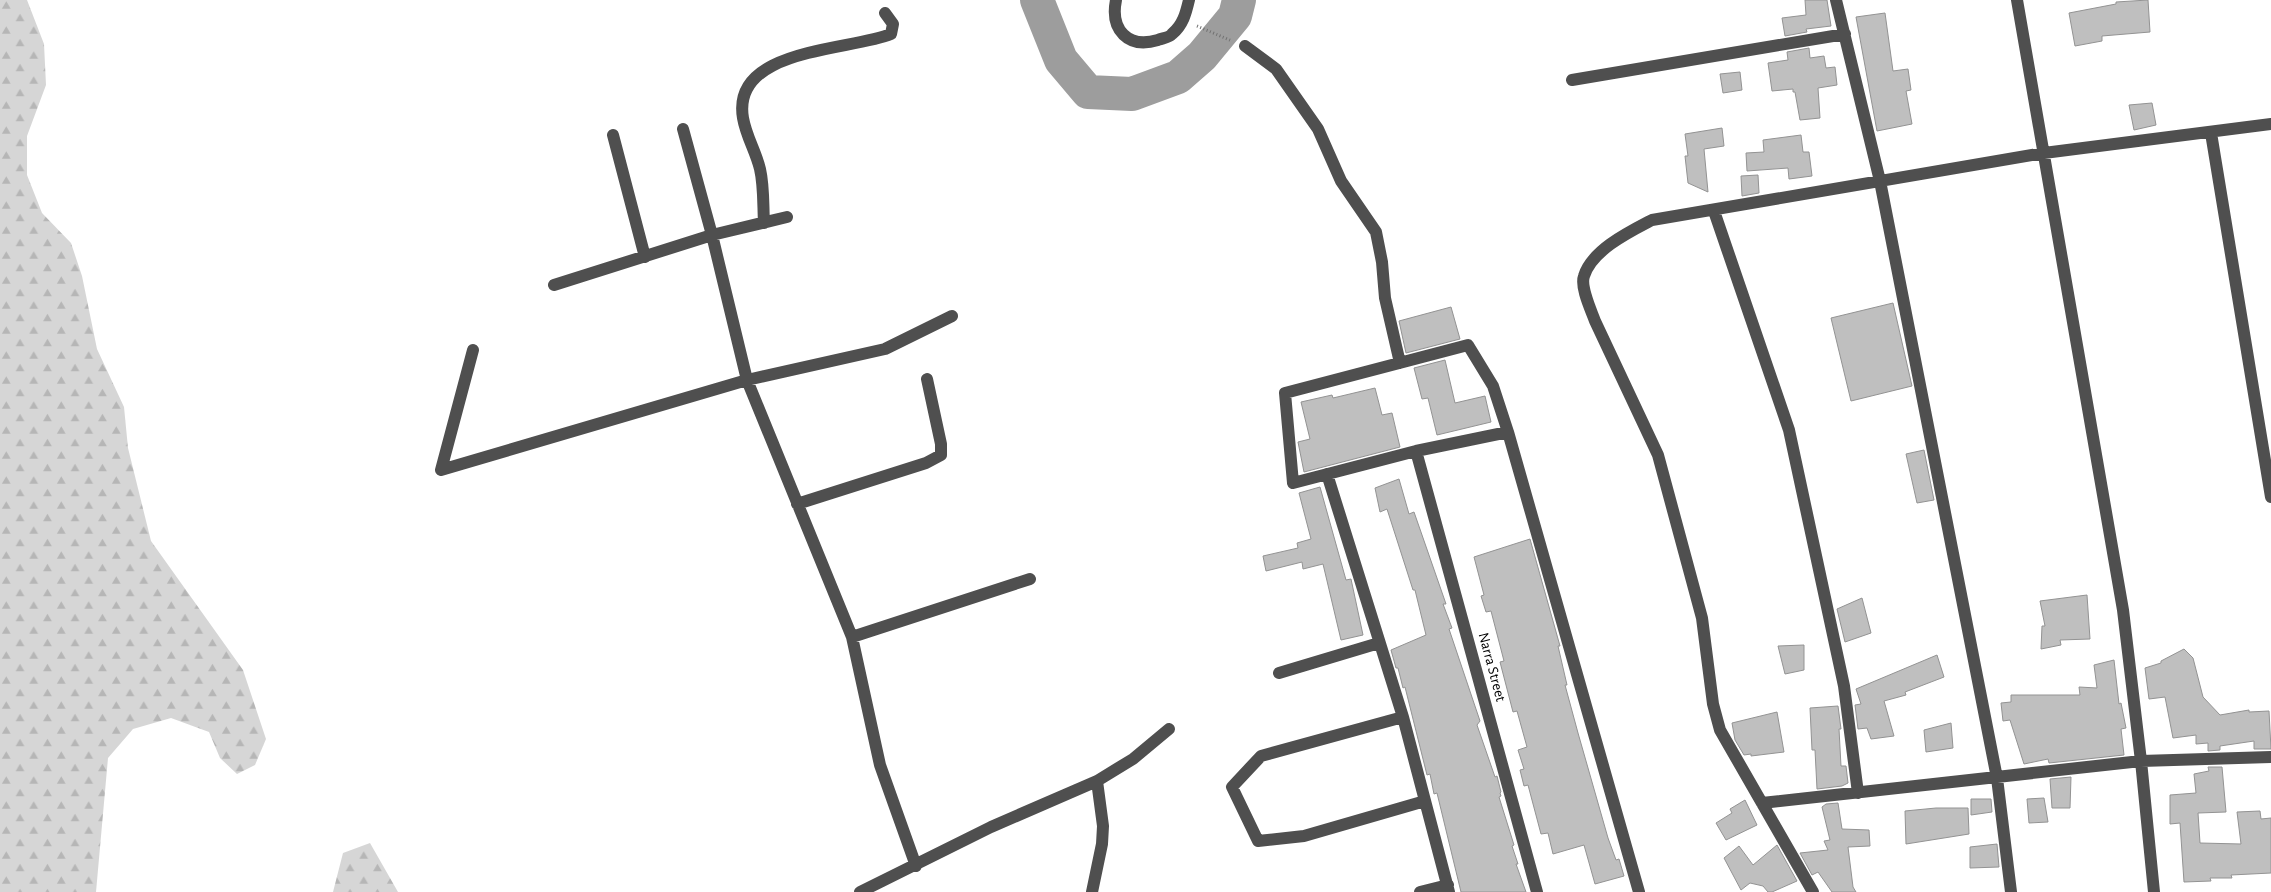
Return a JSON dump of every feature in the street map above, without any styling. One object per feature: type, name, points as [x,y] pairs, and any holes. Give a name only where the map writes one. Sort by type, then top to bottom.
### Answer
[{"type":"street","points":[[1116,0],[1114,11],[1117,28],[1129,39],[1146,43],[1171,36],[1184,19],[1189,0]]},
{"type":"street","points":[[1836,0],[1880,182],[1997,778],[2011,892]]},
{"type":"street","points":[[2017,0],[2123,610],[2154,892]]},
{"type":"street","points":[[764,222],[760,167],[743,119],[742,106],[744,97],[758,76],[775,63],[890,34],[893,24],[885,13]]},
{"type":"street","points":[[1572,80],[1845,34]]},
{"type":"street","points":[[1244,46],[1276,69],[1318,129],[1341,180],[1376,232],[1382,262],[1385,298],[1400,363]]},
{"type":"street","points":[[1813,892],[1720,730],[1713,704],[1702,618],[1658,455],[1595,321],[1586,298],[1583,277],[1594,260],[1619,237],[1652,220],[1714,211],[2044,153],[2271,124]]},
{"type":"street","points":[[683,129],[712,235],[747,380],[852,637],[880,765],[916,866]]},
{"type":"street","points":[[2211,132],[2271,498]]},
{"type":"street","points":[[613,135],[645,257]]},
{"type":"street","points":[[1714,211],[1789,430],[1844,686],[1858,793]]},
{"type":"street","points":[[554,285],[712,235],[787,217]]},
{"type":"street","points":[[473,350],[441,470],[747,380],[885,349],[952,316]]},
{"type":"street","points":[[1508,432],[1416,451],[1293,484],[1285,393],[1468,345],[1493,386],[1508,432],[1639,892]]},
{"type":"street","points":[[797,504],[926,463],[941,455],[941,444],[928,379]]},
{"type":"street","name":"Narra Street","points":[[1416,451],[1538,892]]},
{"type":"street","points":[[1327,474],[1403,717],[1449,888],[1420,892]]},
{"type":"street","points":[[852,637],[1030,579]]},
{"type":"street","points":[[1279,673],[1379,643]]},
{"type":"street","points":[[1403,717],[1261,756],[1232,787],[1258,841],[1304,836],[1425,801]]},
{"type":"street","points":[[860,892],[916,866],[991,826],[1097,781],[1133,759],[1170,729]]},
{"type":"street","points":[[1762,803],[2141,761],[2271,757]]},
{"type":"street","points":[[1092,892],[1102,835],[1097,781]]},
{"type":"path","points":[[1190,24],[1244,46]]},
{"type":"green space","points":[[0,0],[27,0],[44,44],[46,85],[27,136],[27,175],[42,213],[71,243],[82,276],[97,349],[124,407],[128,448],[151,541],[243,670],[266,739],[255,765],[237,774],[220,758],[209,732],[171,718],[133,729],[108,758],[96,892],[0,892]]},
{"type":"green space","points":[[370,843],[398,892],[333,892],[343,853]]},
{"type":"building","points":[[1805,0],[1827,0],[1831,26],[1806,29],[1807,32],[1785,36],[1782,18],[1806,15]]},
{"type":"building","points":[[2148,0],[2150,32],[2102,36],[2102,41],[2075,46],[2069,13],[2116,4],[2116,2]]},
{"type":"building","points":[[1885,13],[1893,71],[1908,69],[1911,90],[1906,91],[1912,124],[1877,131],[1856,17]]},
{"type":"building","points":[[1809,48],[1810,58],[1824,56],[1826,68],[1835,67],[1837,85],[1818,88],[1820,118],[1800,120],[1793,89],[1772,91],[1768,63],[1788,60],[1787,52]]},
{"type":"building","points":[[1740,72],[1742,90],[1723,93],[1720,74]]},
{"type":"building","points":[[2152,103],[2156,125],[2134,130],[2129,105]]},
{"type":"building","points":[[1722,128],[1724,146],[1704,149],[1708,192],[1688,183],[1685,156],[1688,156],[1685,134]]},
{"type":"building","points":[[1801,135],[1803,152],[1809,152],[1812,176],[1789,179],[1788,168],[1747,171],[1746,153],[1764,152],[1763,140]]},
{"type":"building","points":[[1758,175],[1759,193],[1742,196],[1741,176]]},
{"type":"building","points":[[1893,303],[1912,386],[1851,401],[1831,318]]},
{"type":"building","points":[[1451,307],[1460,339],[1406,353],[1399,321]]},
{"type":"building","points":[[1445,360],[1455,403],[1485,396],[1491,422],[1437,435],[1428,398],[1422,399],[1414,368]]},
{"type":"building","points":[[1375,388],[1382,415],[1392,413],[1400,447],[1304,472],[1298,442],[1310,439],[1301,402],[1332,395],[1333,398]]},
{"type":"building","points":[[1924,450],[1934,500],[1917,503],[1906,454]]},
{"type":"building","points":[[1399,479],[1409,514],[1414,512],[1446,604],[1443,604],[1452,628],[1449,629],[1480,721],[1477,725],[1495,777],[1497,776],[1501,792],[1499,797],[1514,845],[1512,846],[1518,864],[1516,864],[1526,892],[1461,892],[1437,793],[1434,794],[1430,774],[1427,775],[1405,687],[1403,688],[1391,650],[1426,635],[1415,590],[1413,590],[1387,509],[1380,512],[1375,488]]},
{"type":"building","points":[[1320,487],[1346,580],[1351,579],[1363,635],[1341,640],[1323,564],[1303,569],[1302,562],[1266,571],[1263,556],[1298,548],[1297,543],[1311,539],[1299,493]]},
{"type":"building","points":[[1530,539],[1560,646],[1558,646],[1567,685],[1565,685],[1578,733],[1608,838],[1616,860],[1619,859],[1624,876],[1595,884],[1584,845],[1553,854],[1548,833],[1541,834],[1528,785],[1524,786],[1520,770],[1524,769],[1518,750],[1527,747],[1517,711],[1513,712],[1500,662],[1504,661],[1491,611],[1486,612],[1481,596],[1484,595],[1474,557]]},
{"type":"building","points":[[2087,595],[2090,639],[2060,640],[2061,645],[2041,649],[2042,626],[2045,626],[2040,601]]},
{"type":"building","points":[[1862,598],[1871,633],[1845,642],[1837,609]]},
{"type":"building","points":[[1804,645],[1804,670],[1785,674],[1778,646]]},
{"type":"building","points":[[2184,649],[2193,658],[2203,697],[2220,715],[2249,710],[2249,712],[2269,711],[2271,749],[2254,749],[2254,741],[2220,746],[2220,750],[2208,751],[2208,743],[2196,744],[2196,735],[2173,738],[2165,697],[2149,699],[2145,668],[2161,663],[2161,661]]},
{"type":"building","points":[[1937,655],[1944,677],[1905,692],[1906,695],[1884,701],[1894,736],[1871,739],[1867,728],[1858,729],[1855,705],[1861,704],[1856,689]]},
{"type":"building","points":[[2114,660],[2119,704],[2121,703],[2126,728],[2121,729],[2124,755],[2049,763],[2048,759],[2024,764],[2010,720],[2003,721],[2001,703],[2011,702],[2011,695],[2080,695],[2079,687],[2097,688],[2094,665]]},
{"type":"building","points":[[1838,706],[1841,729],[1839,729],[1841,766],[1846,766],[1848,783],[1842,786],[1817,789],[1815,750],[1812,750],[1810,708]]},
{"type":"building","points":[[1777,712],[1784,752],[1751,756],[1751,754],[1744,755],[1735,740],[1732,723]]},
{"type":"building","points":[[1951,723],[1953,748],[1926,752],[1924,730]]},
{"type":"building","points":[[2208,767],[2222,767],[2226,812],[2198,813],[2200,843],[2241,844],[2237,812],[2260,811],[2261,819],[2271,818],[2271,873],[2231,875],[2232,878],[2210,878],[2211,881],[2184,882],[2180,823],[2170,824],[2170,795],[2196,793],[2194,774],[2209,771]]},
{"type":"building","points":[[2071,777],[2070,808],[2052,808],[2050,779]]},
{"type":"building","points":[[2044,798],[2048,822],[2029,823],[2027,799]]},
{"type":"building","points":[[1971,799],[1991,799],[1992,812],[1971,815]]},
{"type":"building","points":[[1745,800],[1757,825],[1726,840],[1716,823],[1732,813],[1730,809]]},
{"type":"building","points":[[1838,803],[1842,829],[1869,830],[1870,846],[1848,847],[1853,887],[1856,892],[1832,892],[1818,872],[1812,875],[1800,853],[1828,850],[1824,841],[1830,840],[1822,807],[1826,804]]},
{"type":"building","points":[[1936,808],[1968,808],[1969,834],[1906,844],[1905,811]]},
{"type":"building","points":[[1997,844],[1999,867],[1970,868],[1970,847]]},
{"type":"building","points":[[1777,845],[1797,881],[1772,892],[1768,892],[1763,886],[1750,883],[1741,890],[1724,858],[1739,846],[1753,865]]},
{"type":"waterway","points":[[1037,0],[1061,60],[1088,92],[1132,94],[1178,77],[1202,56],[1235,16],[1239,0]]}]
